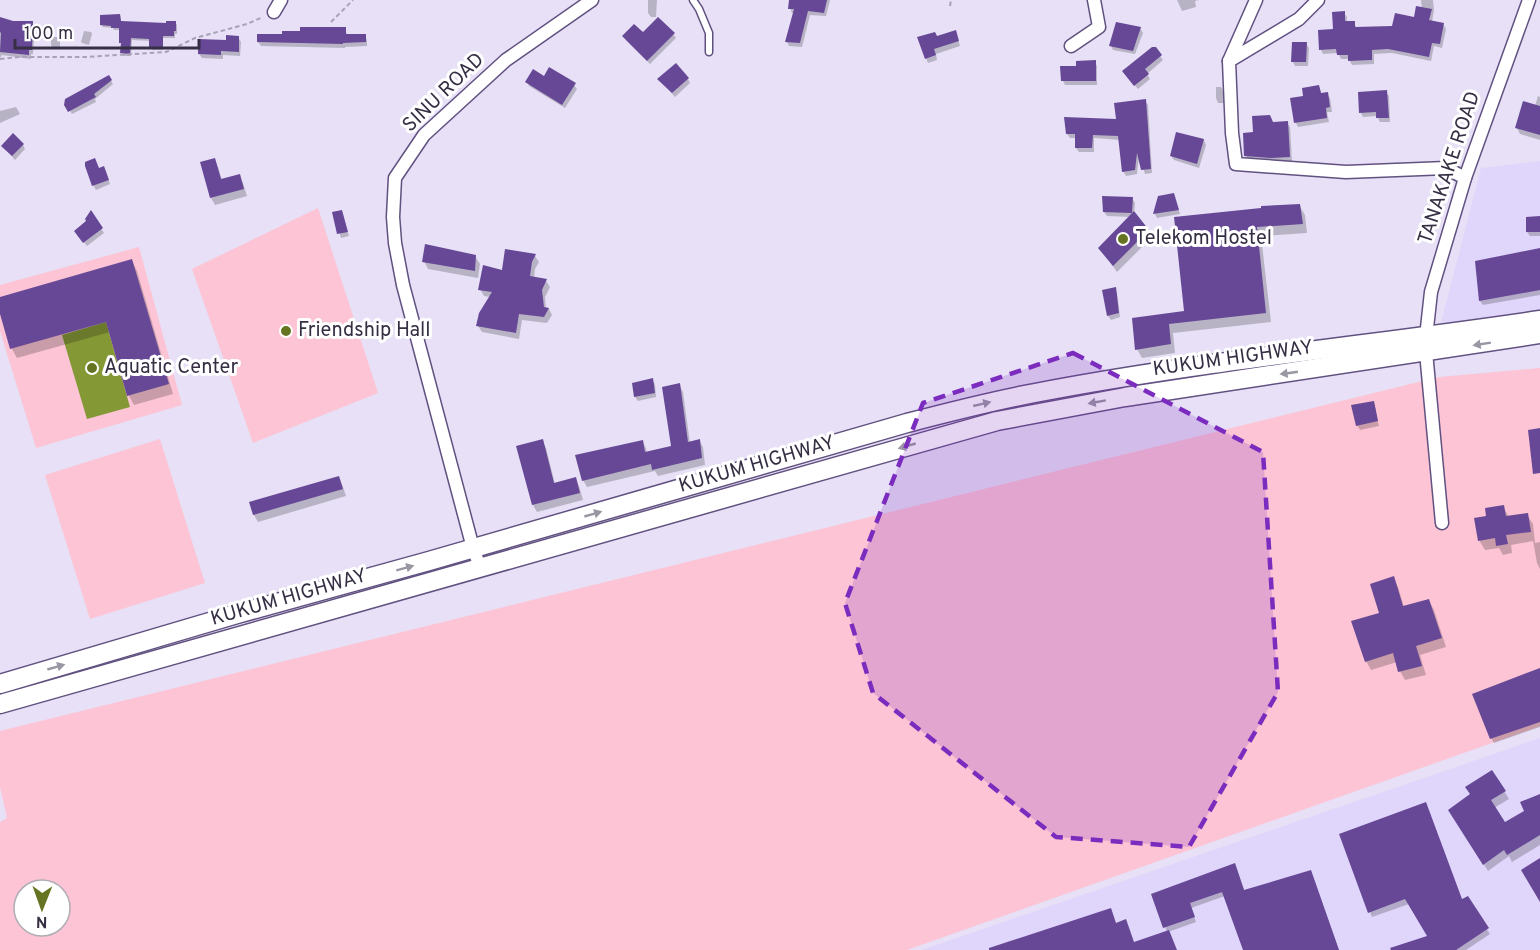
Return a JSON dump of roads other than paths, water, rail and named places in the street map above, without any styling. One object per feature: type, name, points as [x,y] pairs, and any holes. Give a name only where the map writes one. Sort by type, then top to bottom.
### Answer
[{"type":"main road","name":"KUKUM HIGHWAY","points":[[0,704],[1013,418],[1426,345],[1540,320]]},
{"type":"main road","name":"KUKUM HIGHWAY","points":[[0,684],[907,423],[988,403],[1077,385],[1266,357],[1540,334]]},
{"type":"street","points":[[274,12],[282,0]]},
{"type":"street","name":"SINU ROAD","points":[[480,567],[473,548],[404,285],[395,243],[393,217],[395,178],[424,135],[506,60],[592,0]]},
{"type":"street","points":[[1071,46],[1099,27],[1094,0]]},
{"type":"street","points":[[1256,0],[1228,61],[1236,164],[1347,172],[1446,168],[1465,178]]},
{"type":"street","points":[[1228,61],[1299,19],[1318,0]]},
{"type":"street","name":"TANAKAKE ROAD","points":[[1442,523],[1426,345],[1431,292],[1465,178],[1528,0]]},
{"type":"lane","points":[[693,0],[709,33],[708,52]]},
{"type":"place","name":"Telekom Hostel","points":[[1123,239]]},
{"type":"place","name":"Friendship Hall","points":[[286,331]]},
{"type":"place","name":"Aquatic Center","points":[[92,368]]}]
